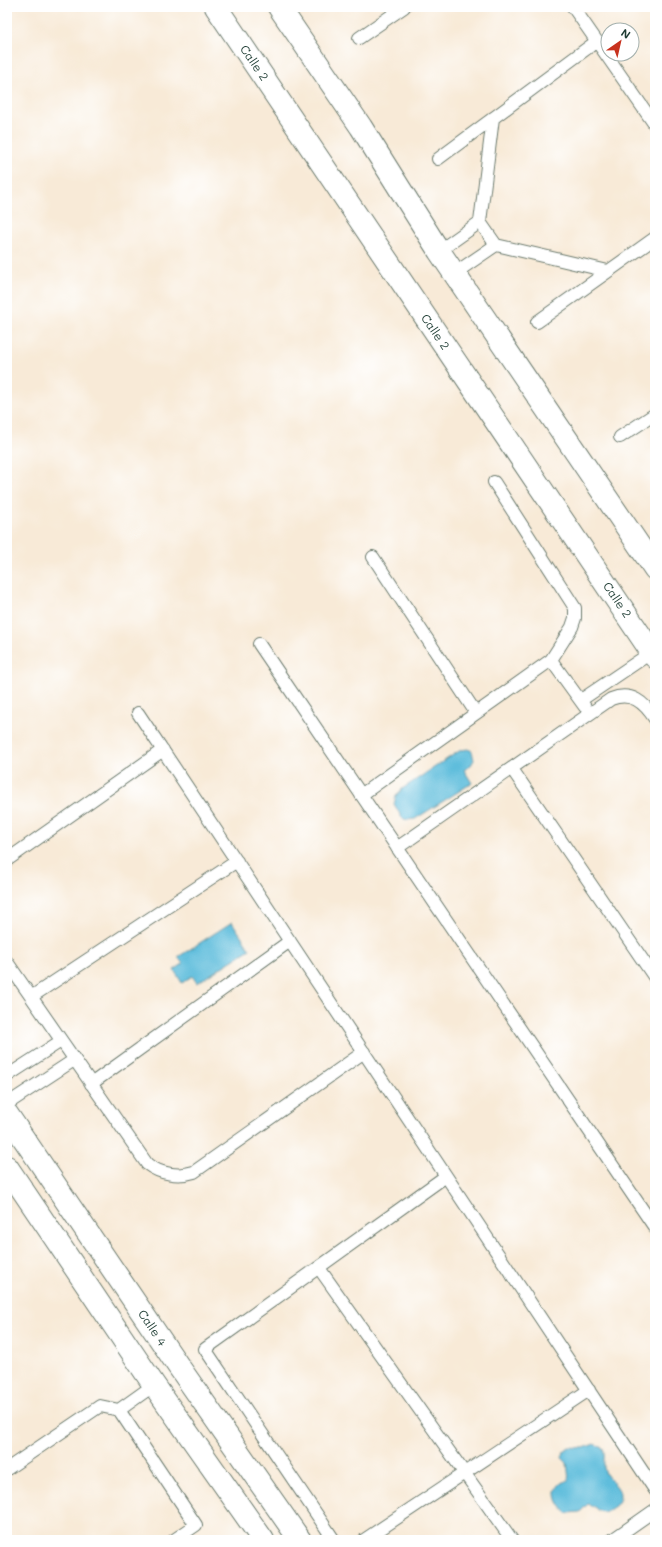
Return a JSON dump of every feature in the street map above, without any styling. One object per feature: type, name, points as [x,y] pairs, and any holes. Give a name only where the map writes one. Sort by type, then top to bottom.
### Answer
[{"type":"street","name":"Calle 2","points":[[216,7],[653,654]]},
{"type":"street","points":[[280,7],[361,127],[439,251],[655,569]]},
{"type":"street","name":"Calle 4","points":[[7,1114],[179,1368],[300,1540]]},
{"type":"street","points":[[7,1167],[154,1385],[263,1540]]},
{"type":"street","points":[[154,1385],[179,1368]]},
{"type":"lane","points":[[359,38],[404,7]]},
{"type":"lane","points":[[573,7],[655,126]]},
{"type":"lane","points":[[438,159],[597,41]]},
{"type":"lane","points":[[493,118],[480,222],[496,244],[608,271]]},
{"type":"lane","points":[[439,251],[480,222]]},
{"type":"lane","points":[[538,322],[655,238]]},
{"type":"lane","points":[[455,273],[496,244]]},
{"type":"lane","points":[[620,437],[655,414]]},
{"type":"lane","points":[[361,795],[551,660],[572,627],[575,618],[575,608],[494,482]]},
{"type":"lane","points":[[373,557],[476,713]]},
{"type":"lane","points":[[259,644],[655,1228]]},
{"type":"lane","points":[[581,700],[653,654]]},
{"type":"lane","points":[[551,660],[589,713]]},
{"type":"lane","points":[[397,848],[611,699],[618,696],[630,696],[644,705],[655,719]]},
{"type":"lane","points":[[138,713],[655,1490]]},
{"type":"lane","points":[[7,860],[163,750]]},
{"type":"lane","points":[[512,769],[655,978]]},
{"type":"lane","points":[[31,997],[237,861]]},
{"type":"lane","points":[[91,1084],[290,941]]},
{"type":"lane","points":[[7,962],[147,1164],[155,1170],[179,1175],[194,1172],[364,1052]]},
{"type":"lane","points":[[7,1076],[61,1041]]},
{"type":"lane","points":[[7,1104],[74,1060]]},
{"type":"lane","points":[[334,1540],[204,1350],[446,1176]]},
{"type":"lane","points":[[319,1268],[512,1540]]},
{"type":"lane","points":[[119,1410],[154,1385]]},
{"type":"lane","points":[[364,1540],[589,1390]]},
{"type":"lane","points":[[7,1469],[100,1406],[119,1410],[196,1525],[174,1540]]},
{"type":"lane","points":[[612,1540],[655,1510]]},
{"type":"water","points":[[468,749],[472,751],[474,760],[471,765],[464,770],[472,783],[415,819],[407,820],[402,818],[394,804],[396,796],[402,789],[461,750]]},
{"type":"water","points":[[232,922],[250,949],[197,983],[192,976],[182,983],[174,970],[183,964],[178,957]]},
{"type":"water","points":[[594,1444],[603,1448],[605,1472],[617,1486],[620,1499],[616,1505],[604,1512],[599,1511],[588,1504],[580,1512],[567,1513],[559,1504],[556,1496],[557,1488],[560,1484],[569,1480],[567,1463],[562,1458],[564,1451],[569,1447],[584,1448]]}]
